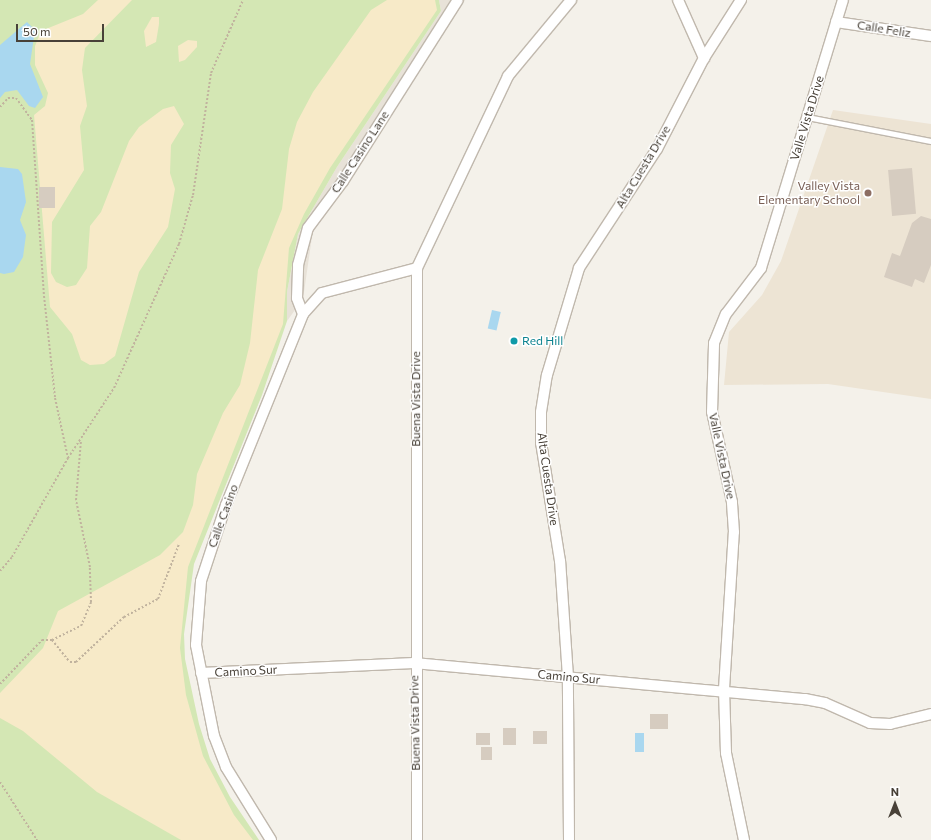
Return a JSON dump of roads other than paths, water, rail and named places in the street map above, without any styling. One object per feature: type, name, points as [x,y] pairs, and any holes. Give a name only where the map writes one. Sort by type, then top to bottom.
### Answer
[{"type":"street","name":"Calle Casino Lane","points":[[303,314],[296,298],[298,265],[308,228],[458,0]]},
{"type":"street","name":"Buena Vista Drive","points":[[417,840],[414,663],[417,268],[508,76],[570,0]]},
{"type":"street","points":[[678,0],[704,58]]},
{"type":"street","name":"Alta Cuesta Drive","points":[[569,840],[568,677],[560,561],[541,443],[541,412],[547,375],[579,268],[657,149],[704,58],[741,0]]},
{"type":"street","name":"Valle Vista Drive","points":[[744,840],[726,753],[724,689],[734,532],[732,502],[712,412],[714,343],[726,314],[760,268],[843,0]]},
{"type":"street","name":"Calle Feliz","points":[[836,22],[931,36]]},
{"type":"street","name":"Calle Casino","points":[[271,840],[226,767],[211,723],[196,645],[197,612],[208,556],[303,314],[322,293],[417,268]]},
{"type":"street","name":"Camino Sur","points":[[201,672],[414,663],[724,689],[825,703],[870,723],[890,724],[931,714]]},
{"type":"lane","points":[[807,117],[931,141]]},
{"type":"water","points":[[27,22],[35,30],[30,64],[43,97],[35,108],[29,106],[17,90],[5,92],[0,98],[0,45]]},
{"type":"water","points":[[0,167],[18,169],[22,174],[26,202],[20,220],[26,235],[23,257],[14,272],[4,274],[0,273]]},
{"type":"water","points":[[492,310],[501,312],[496,331],[488,329]]},
{"type":"water","points":[[635,733],[644,733],[644,752],[635,752]]},
{"type":"place","name":"Valley Vista Elementary School","points":[[868,193]]},
{"type":"place","name":"Red Hill","points":[[514,341]]}]
